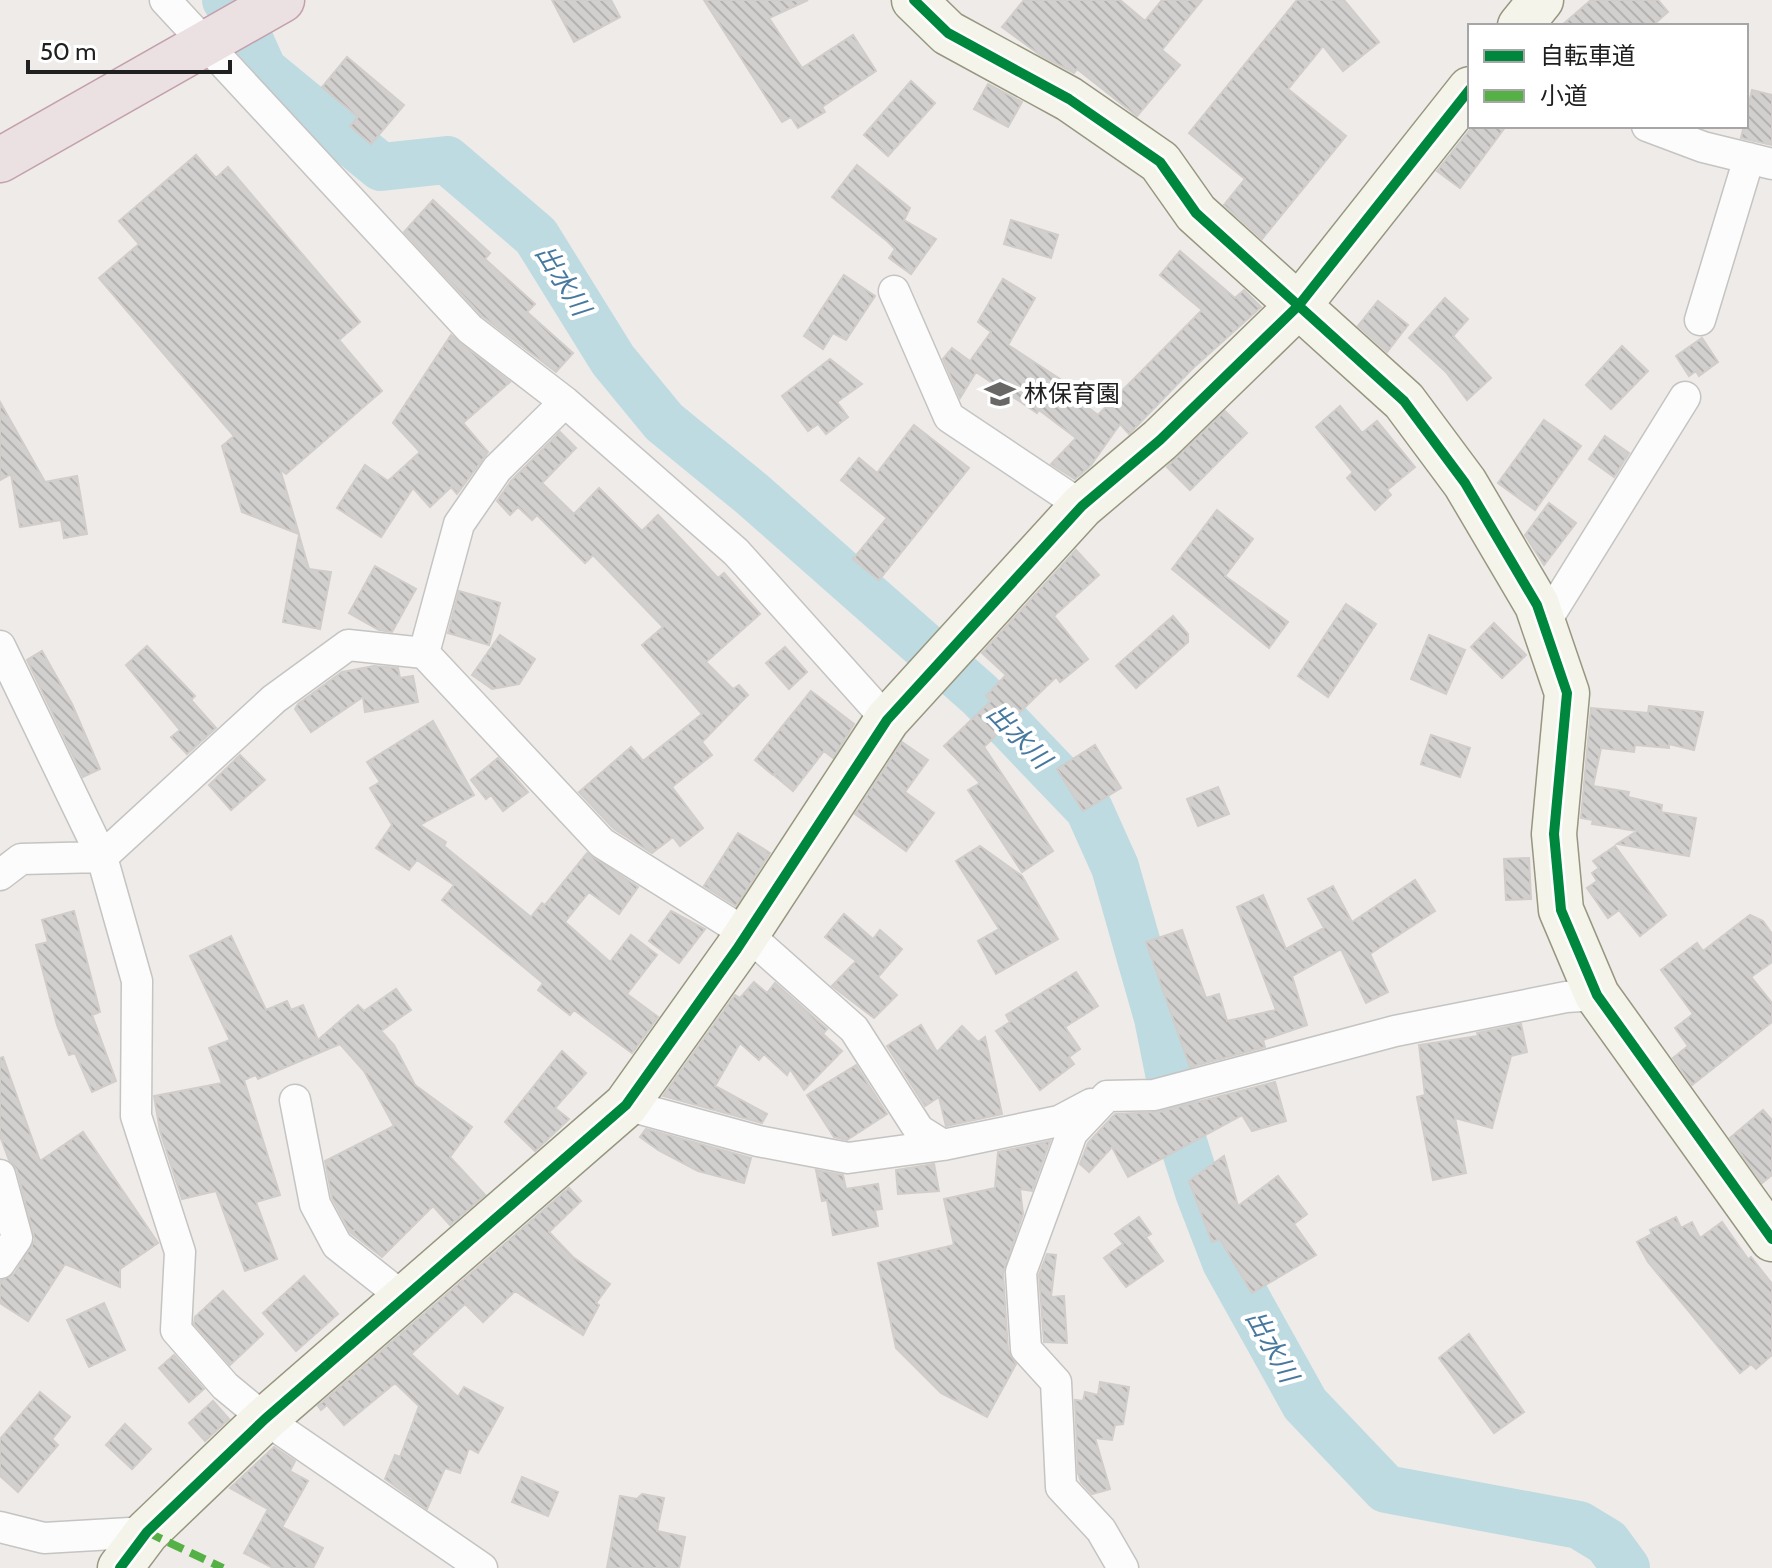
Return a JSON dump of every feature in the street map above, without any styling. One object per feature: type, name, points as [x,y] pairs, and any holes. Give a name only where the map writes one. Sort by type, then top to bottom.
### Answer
[{"type":"highway","points":[[0,160],[282,0]]},
{"type":"street","points":[[165,0],[470,329],[565,402],[736,552],[887,720]]},
{"type":"street","points":[[914,0],[948,33],[1069,99],[1160,162],[1196,213],[1404,401],[1465,483],[1537,605],[1567,693],[1554,834],[1561,910],[1597,995],[1772,1239]]},
{"type":"street","points":[[1522,24],[1541,0]]},
{"type":"street","points":[[120,1568],[147,1532],[265,1419],[626,1105],[747,934],[887,720],[1082,506],[1160,440],[1299,305],[1468,92]]},
{"type":"street","points":[[1652,128],[1703,147],[1761,161],[1700,320]]},
{"type":"street","points":[[894,291],[949,417],[1082,506]]},
{"type":"street","points":[[1544,624],[1685,397]]},
{"type":"street","points":[[424,653],[459,524],[497,469],[565,402]]},
{"type":"street","points":[[0,875],[21,859],[102,857],[274,699],[348,645],[424,653],[602,843],[747,934],[854,1029],[919,1130],[943,1145]]},
{"type":"street","points":[[0,646],[102,857],[137,981],[136,1116],[180,1252],[176,1330],[225,1386],[265,1419],[482,1568]]},
{"type":"street","points":[[626,1105],[758,1141],[848,1158],[943,1145],[1059,1121],[1107,1096],[1154,1095],[1395,1031],[1566,997],[1597,995]]},
{"type":"street","points":[[1107,1096],[1072,1133],[1021,1272],[1026,1349],[1056,1382],[1061,1487],[1101,1530],[1123,1568]]},
{"type":"street","points":[[295,1100],[315,1204],[337,1245],[404,1298]]},
{"type":"street","points":[[0,1175],[17,1238],[0,1263]]},
{"type":"street","points":[[0,1527],[44,1538],[147,1532]]},
{"type":"building","points":[[552,0],[611,0],[620,17],[574,42]]},
{"type":"building","points":[[704,0],[808,0],[769,18],[802,68],[853,35],[876,71],[822,107],[825,112],[798,128],[791,117],[782,122]]},
{"type":"building","points":[[1024,0],[1120,0],[1145,21],[1162,0],[1202,0],[1162,50],[1180,65],[1137,116],[1077,69],[1074,73],[1040,55],[1002,27]]},
{"type":"building","points":[[1297,0],[1344,0],[1379,42],[1343,71],[1323,46],[1288,89],[1346,136],[1262,239],[1224,205],[1245,179],[1189,133]]},
{"type":"building","points":[[1591,0],[1658,0],[1668,12],[1654,24],[1563,24]]},
{"type":"building","points":[[347,57],[404,105],[371,144],[350,126],[358,117],[322,87]]},
{"type":"building","points":[[911,81],[935,103],[888,156],[864,135]]},
{"type":"building","points":[[988,84],[1022,102],[1008,127],[974,109]]},
{"type":"building","points":[[1752,90],[1772,95],[1772,145],[1741,138],[1743,128],[1748,128]]},
{"type":"building","points":[[1471,128],[1505,128],[1460,188],[1437,171]]},
{"type":"building","points":[[196,155],[216,178],[228,167],[360,322],[339,340],[382,391],[286,474],[280,469],[299,534],[242,512],[222,446],[234,436],[99,278],[139,244],[119,221]]},
{"type":"building","points":[[857,165],[910,208],[904,220],[936,239],[911,274],[889,258],[895,249],[887,241],[832,197]]},
{"type":"building","points":[[433,200],[490,253],[485,259],[535,304],[527,312],[573,353],[556,372],[482,316],[404,232]]},
{"type":"building","points":[[1011,220],[1058,235],[1051,258],[1004,244]]},
{"type":"building","points":[[1180,251],[1235,298],[1244,290],[1261,307],[1192,369],[1129,434],[1120,424],[1091,465],[1075,479],[1051,464],[1076,438],[1039,410],[1037,413],[976,372],[960,398],[943,359],[952,348],[970,361],[991,332],[978,322],[1003,279],[1035,298],[1008,345],[1060,379],[1057,384],[1098,415],[1202,310],[1160,275]]},
{"type":"building","points":[[844,275],[875,296],[846,340],[833,333],[823,349],[804,336]]},
{"type":"building","points":[[1445,298],[1468,319],[1453,336],[1491,378],[1467,400],[1446,372],[1409,338]]},
{"type":"building","points":[[1378,301],[1408,325],[1387,352],[1358,326]]},
{"type":"building","points":[[451,335],[510,382],[463,423],[488,452],[457,494],[451,487],[430,507],[413,488],[381,537],[337,508],[365,465],[388,481],[420,452],[393,423]]},
{"type":"building","points":[[1702,338],[1718,362],[1699,376],[1696,371],[1689,376],[1676,356]]},
{"type":"building","points":[[1622,346],[1648,371],[1611,409],[1586,385]]},
{"type":"building","points":[[830,359],[862,384],[837,402],[848,417],[826,434],[818,424],[808,431],[782,396]]},
{"type":"building","points":[[0,402],[45,482],[77,476],[87,534],[64,538],[61,520],[20,527],[11,474],[0,480]]},
{"type":"building","points":[[1340,406],[1362,433],[1377,421],[1415,467],[1387,490],[1391,495],[1375,510],[1347,478],[1353,472],[1316,427]]},
{"type":"building","points":[[1225,411],[1247,433],[1190,490],[1167,467]]},
{"type":"building","points":[[1544,420],[1581,446],[1535,510],[1498,483]]},
{"type":"building","points":[[914,425],[969,468],[879,580],[853,559],[887,518],[841,480],[859,458],[877,473]]},
{"type":"building","points":[[560,432],[576,448],[542,483],[574,514],[599,488],[642,531],[658,515],[718,578],[724,573],[760,614],[706,662],[733,689],[739,685],[748,695],[702,742],[712,755],[672,787],[703,828],[680,846],[673,837],[652,853],[614,829],[579,792],[631,747],[643,761],[702,714],[642,645],[663,627],[593,555],[585,563],[537,515],[532,520],[518,507],[510,515],[497,501],[511,481]]},
{"type":"building","points":[[1605,436],[1629,453],[1614,477],[1589,459]]},
{"type":"building","points":[[1549,503],[1576,523],[1544,565],[1525,535]]},
{"type":"building","points":[[1217,510],[1253,539],[1225,576],[1288,622],[1269,648],[1172,569]]},
{"type":"building","points":[[299,535],[309,569],[331,572],[320,629],[283,622]]},
{"type":"building","points":[[1076,550],[1099,575],[1054,616],[1088,659],[1060,682],[1056,677],[984,747],[1053,851],[1022,872],[968,790],[980,783],[944,746],[991,701],[986,696],[1006,675],[982,653]]},
{"type":"building","points":[[375,566],[416,589],[392,632],[379,630],[349,613]]},
{"type":"building","points":[[459,591],[500,603],[489,645],[448,633]]},
{"type":"building","points":[[1346,604],[1376,624],[1328,697],[1298,676]]},
{"type":"building","points":[[1173,616],[1188,634],[1188,642],[1136,688],[1116,666]]},
{"type":"building","points":[[1494,623],[1526,655],[1502,678],[1471,647]]},
{"type":"building","points":[[500,635],[535,659],[519,684],[492,689],[472,675]]},
{"type":"building","points":[[1429,635],[1465,650],[1446,694],[1411,679]]},
{"type":"building","points":[[147,646],[195,696],[191,700],[216,728],[187,754],[171,737],[180,730],[126,665]]},
{"type":"building","points":[[785,647],[807,672],[789,689],[766,663]]},
{"type":"building","points":[[42,651],[72,704],[100,769],[83,777],[27,660]]},
{"type":"building","points":[[374,666],[398,668],[400,678],[413,676],[418,702],[365,712],[363,697],[311,732],[295,709],[298,704],[342,672]]},
{"type":"building","points":[[811,691],[854,724],[833,758],[824,751],[793,791],[775,776],[778,771],[773,775],[755,760]]},
{"type":"building","points":[[1649,706],[1703,712],[1694,750],[1669,744],[1669,748],[1635,745],[1634,752],[1601,748],[1593,786],[1629,792],[1628,797],[1662,805],[1661,812],[1696,818],[1689,856],[1617,844],[1637,831],[1592,824],[1593,820],[1581,818],[1591,708],[1648,713]]},
{"type":"building","points":[[433,721],[474,795],[420,825],[446,842],[444,846],[531,917],[542,903],[545,905],[587,853],[638,887],[619,914],[589,892],[565,922],[610,962],[631,935],[657,955],[627,994],[658,1017],[632,1053],[574,1010],[570,1015],[538,990],[543,983],[442,900],[454,885],[417,860],[409,870],[376,848],[392,825],[370,788],[380,782],[367,762]]},
{"type":"building","points":[[1431,735],[1470,748],[1460,777],[1421,764]]},
{"type":"building","points":[[902,742],[928,760],[905,792],[934,813],[906,851],[855,814]]},
{"type":"building","points":[[1095,745],[1121,788],[1083,811],[1057,769]]},
{"type":"building","points":[[240,755],[265,780],[231,810],[209,785]]},
{"type":"building","points":[[498,758],[528,792],[503,811],[491,795],[486,799],[471,780]]},
{"type":"building","points":[[1218,787],[1229,814],[1198,826],[1187,799]]},
{"type":"building","points":[[738,833],[770,853],[736,906],[704,886]]},
{"type":"building","points":[[980,846],[1022,876],[1058,939],[996,974],[978,941],[999,929],[956,861]]},
{"type":"building","points":[[1615,846],[1666,915],[1640,936],[1619,910],[1608,918],[1587,888],[1597,881],[1592,873],[1599,868],[1593,861]]},
{"type":"building","points":[[1529,858],[1531,899],[1506,900],[1504,859]]},
{"type":"building","points":[[1415,880],[1435,911],[1370,954],[1388,992],[1366,1003],[1341,949],[1292,976],[1307,1025],[1263,1040],[1265,1047],[1190,1067],[1146,942],[1182,930],[1206,998],[1219,994],[1227,1021],[1276,1010],[1237,907],[1263,895],[1286,949],[1324,928],[1308,899],[1333,886],[1352,922]]},
{"type":"building","points":[[74,911],[100,1012],[92,1015],[116,1081],[92,1092],[75,1053],[69,1055],[57,1025],[36,945],[48,942],[42,920]]},
{"type":"building","points":[[671,911],[705,929],[679,963],[649,941]]},
{"type":"building","points":[[844,914],[873,939],[880,930],[902,949],[878,977],[897,995],[874,1018],[832,986],[856,961],[825,937]]},
{"type":"building","points":[[1750,915],[1763,921],[1772,934],[1772,962],[1751,977],[1772,1003],[1772,1022],[1692,1085],[1673,1058],[1688,1046],[1675,1028],[1693,1014],[1661,970],[1697,943],[1703,951]]},
{"type":"building","points":[[231,936],[266,1010],[287,1001],[291,1010],[303,1005],[318,1040],[358,1005],[364,1011],[396,989],[411,1010],[381,1031],[394,1045],[415,1085],[472,1127],[450,1157],[485,1195],[450,1225],[433,1206],[382,1257],[351,1233],[355,1230],[350,1232],[332,1198],[325,1161],[394,1126],[364,1071],[340,1044],[258,1079],[256,1075],[244,1080],[280,1195],[256,1202],[277,1259],[245,1271],[216,1191],[182,1199],[160,1131],[154,1096],[222,1083],[209,1048],[230,1040],[190,956]]},
{"type":"building","points":[[1076,972],[1098,1006],[1065,1027],[1080,1049],[1069,1057],[1074,1064],[1040,1090],[996,1031],[1010,1022],[1006,1015]]},
{"type":"building","points":[[754,982],[767,993],[775,983],[827,1029],[823,1034],[842,1051],[804,1090],[790,1069],[787,1075],[764,1054],[759,1060],[740,1043],[715,1086],[767,1114],[762,1123],[663,1096],[735,995],[740,998]]},
{"type":"building","points":[[1521,1024],[1527,1052],[1511,1056],[1492,1128],[1455,1118],[1466,1173],[1433,1180],[1417,1097],[1425,1095],[1419,1045],[1478,1036],[1477,1033]]},
{"type":"building","points":[[921,1025],[937,1052],[962,1026],[978,1042],[985,1037],[1002,1114],[946,1126],[939,1097],[925,1106],[887,1046]]},
{"type":"building","points":[[562,1051],[586,1073],[555,1108],[569,1119],[535,1151],[505,1122]]},
{"type":"building","points":[[3,1057],[40,1161],[83,1132],[158,1243],[120,1269],[120,1287],[65,1264],[28,1321],[0,1303],[0,1281],[15,1273],[35,1240],[17,1170],[9,1160],[0,1136],[0,1058]]},
{"type":"building","points":[[856,1065],[887,1114],[847,1140],[834,1137],[807,1095]]},
{"type":"building","points":[[1275,1082],[1286,1121],[1252,1131],[1242,1115],[1128,1177],[1112,1147],[1089,1172],[1080,1164],[1088,1143],[1115,1114],[1159,1112]]},
{"type":"building","points":[[1763,1110],[1772,1120],[1772,1175],[1762,1183],[1730,1138]]},
{"type":"building","points":[[646,1129],[751,1158],[744,1183],[698,1171],[658,1150],[640,1137]]},
{"type":"building","points":[[1050,1141],[1032,1191],[1020,1189],[1023,1214],[1003,1273],[1008,1350],[1016,1364],[987,1417],[941,1393],[896,1348],[878,1263],[954,1245],[944,1199],[995,1188],[998,1152]]},
{"type":"building","points":[[1224,1156],[1238,1206],[1278,1176],[1307,1214],[1294,1224],[1316,1255],[1252,1293],[1220,1239],[1212,1242],[1189,1181]]},
{"type":"building","points":[[934,1164],[939,1191],[898,1194],[896,1170]]},
{"type":"building","points":[[816,1170],[843,1175],[846,1189],[878,1184],[882,1209],[875,1210],[878,1226],[833,1235],[827,1200],[822,1201]]},
{"type":"building","points":[[569,1188],[581,1201],[549,1232],[573,1257],[610,1284],[596,1303],[599,1305],[583,1335],[515,1291],[483,1322],[465,1304],[411,1354],[458,1397],[464,1387],[503,1408],[478,1453],[469,1448],[460,1473],[445,1468],[427,1509],[385,1479],[395,1455],[400,1457],[419,1406],[395,1383],[344,1425],[327,1405],[321,1410],[318,1406]]},
{"type":"building","points":[[1139,1217],[1151,1234],[1146,1237],[1163,1261],[1126,1287],[1104,1258],[1123,1244],[1115,1234]]},
{"type":"building","points":[[1676,1217],[1681,1228],[1692,1222],[1700,1238],[1722,1222],[1748,1259],[1751,1257],[1772,1284],[1772,1355],[1756,1369],[1751,1364],[1740,1373],[1648,1262],[1637,1242],[1652,1234],[1650,1230]]},
{"type":"building","points":[[1047,1254],[1056,1255],[1051,1297],[1064,1296],[1067,1343],[1044,1342],[1039,1275]]},
{"type":"building","points":[[304,1276],[338,1314],[296,1351],[263,1313]]},
{"type":"building","points":[[223,1291],[263,1334],[230,1365],[194,1324],[195,1317]]},
{"type":"building","points":[[104,1303],[125,1350],[89,1367],[67,1320]]},
{"type":"building","points":[[1469,1334],[1524,1412],[1494,1433],[1439,1358]]},
{"type":"building","points":[[174,1355],[204,1389],[189,1402],[159,1368]]},
{"type":"building","points":[[1100,1382],[1129,1387],[1123,1424],[1115,1425],[1112,1440],[1095,1438],[1110,1489],[1092,1494],[1081,1482],[1078,1473],[1075,1400],[1083,1401],[1085,1392],[1098,1395]]},
{"type":"building","points":[[40,1392],[70,1417],[52,1439],[58,1445],[18,1492],[0,1476],[0,1439]]},
{"type":"building","points":[[213,1401],[229,1419],[205,1441],[189,1423]]},
{"type":"building","points":[[125,1424],[151,1449],[132,1469],[106,1445]]},
{"type":"building","points":[[274,1447],[295,1461],[290,1471],[308,1481],[282,1527],[323,1548],[313,1568],[273,1568],[244,1553],[268,1509],[230,1488]]},
{"type":"building","points":[[522,1477],[558,1492],[548,1516],[512,1502]]},
{"type":"building","points":[[642,1494],[664,1498],[657,1531],[685,1537],[679,1568],[607,1568],[620,1496],[637,1499]]},
{"type":"waterway","name":"出水川","points":[[226,0],[234,6],[263,70],[381,167],[447,160],[536,236],[613,360],[664,422],[752,494],[980,695],[1089,809],[1115,867],[1158,1018],[1183,1142],[1199,1192],[1226,1262],[1305,1404],[1386,1489],[1579,1525],[1607,1542],[1626,1568]]},
{"type":"marked path","points":[[147,1532],[223,1568]]},
{"type":"cycle path","points":[[914,0],[948,33],[1069,99],[1160,162],[1196,213],[1404,401],[1465,483],[1537,605],[1567,693],[1554,834],[1561,910],[1597,995],[1772,1239]]},
{"type":"cycle path","points":[[120,1568],[147,1532],[265,1419],[626,1105],[737,949],[887,720],[1082,506],[1160,440],[1299,305],[1468,92]]},
{"type":"place","name":"林保育園","points":[[1000,394]]}]
